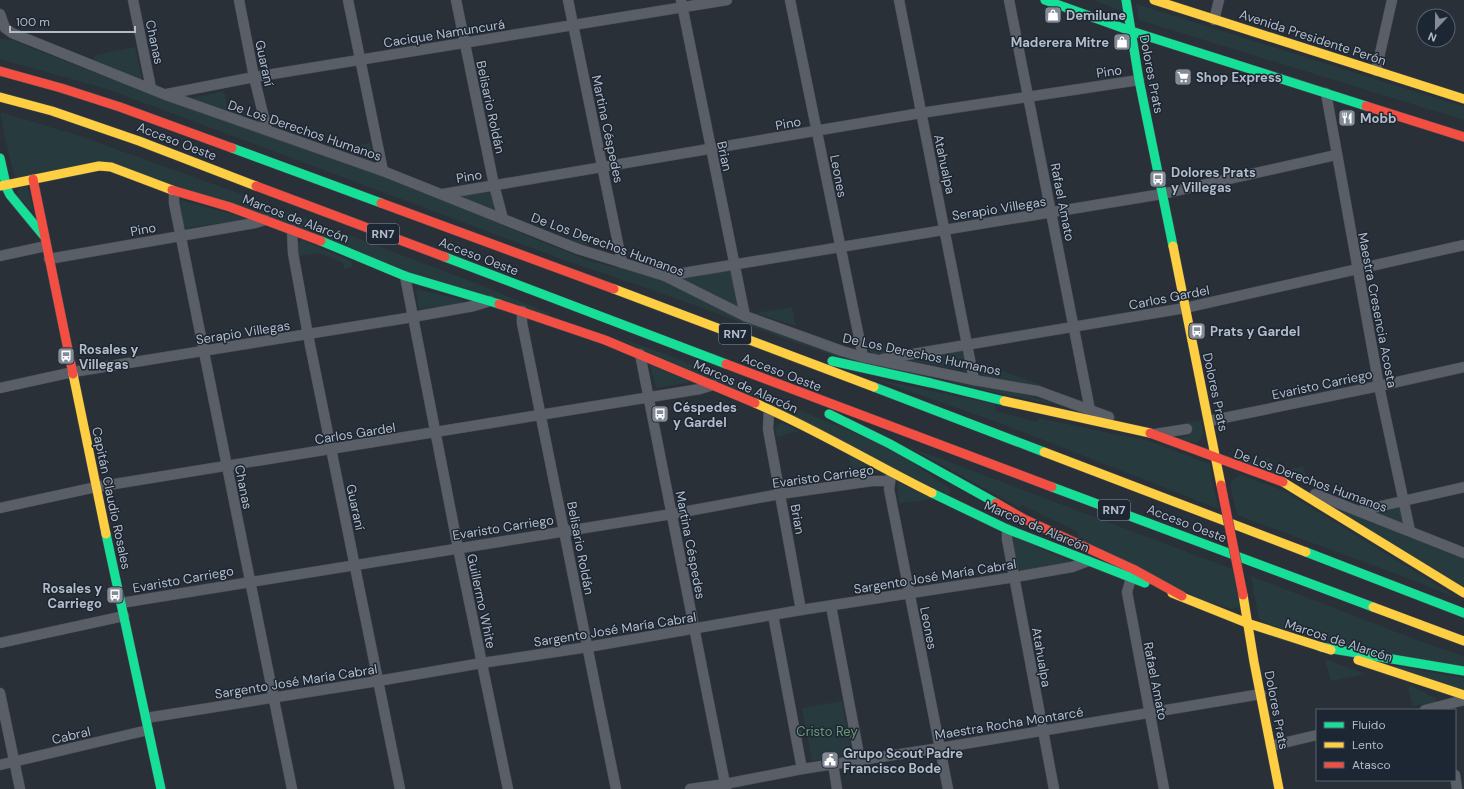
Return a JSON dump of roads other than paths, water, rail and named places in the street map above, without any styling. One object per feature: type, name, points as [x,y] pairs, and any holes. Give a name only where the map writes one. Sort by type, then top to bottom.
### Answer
[{"type":"main road","points":[[1045,0],[1130,31],[1464,137]]},
{"type":"main road","name":"Dolores Prats","points":[[1126,0],[1139,80],[1209,421],[1279,789]]},
{"type":"main road","name":"Avenida Presidente Perón","points":[[1154,0],[1464,99]]},
{"type":"main road","name":"Acceso Oeste","points":[[0,71],[62,88],[120,107],[773,348],[1464,613]]},
{"type":"main road","name":"Acceso Oeste","points":[[0,97],[52,111],[139,140],[764,379],[1464,641]]},
{"type":"main road","points":[[0,158],[3,186],[13,200],[44,235]]},
{"type":"main road","name":"Marcos de Alarcón","points":[[3,186],[90,167],[105,166],[174,190],[230,207],[292,230],[405,276],[522,311],[605,340],[769,409],[818,432],[891,477],[1007,529],[1131,578],[1182,596],[1247,623],[1464,695]]},
{"type":"main road","name":"Capitán Claudio Rosales","points":[[33,179],[96,488],[161,789]]},
{"type":"main road","points":[[773,348],[931,383],[1035,410],[1151,434]]},
{"type":"main road","points":[[764,379],[830,415],[890,444],[1024,519],[1133,570],[1182,596]]},
{"type":"main road","name":"De Los Derechos Humanos","points":[[1151,434],[1282,482]]},
{"type":"main road","points":[[1282,482],[1464,593]]},
{"type":"main road","points":[[1321,647],[1464,671]]},
{"type":"street","name":"Chanas","points":[[133,0],[151,88]]},
{"type":"street","name":"Guaraní","points":[[240,0],[254,77],[268,130]]},
{"type":"street","points":[[348,0],[383,170]]},
{"type":"street","name":"Belisario Roldán","points":[[456,0],[494,185],[503,219]]},
{"type":"street","name":"Martina Céspedes","points":[[568,0],[622,263]]},
{"type":"street","name":"Cacique Namuncurá","points":[[166,94],[254,77],[573,26],[682,4],[727,0]]},
{"type":"street","name":"Leones","points":[[790,0],[863,357]]},
{"type":"street","name":"Atahualpa","points":[[898,0],[974,380]]},
{"type":"street","name":"Rafael Amato","points":[[1009,0],[1090,410]]},
{"type":"street","points":[[1214,20],[1219,0]]},
{"type":"street","points":[[1376,71],[1392,0]]},
{"type":"street","name":"Brian","points":[[682,4],[745,316]]},
{"type":"street","name":"De Los Derechos Humanos","points":[[1,18],[5,28],[12,33],[166,94],[383,170],[578,249],[665,276],[745,316],[842,351],[863,357],[974,380],[1038,391],[1151,434]]},
{"type":"street","name":"Pino","points":[[443,194],[711,150],[921,113],[1139,80]]},
{"type":"street","name":"Maestra Cresencia Acosta","points":[[1326,93],[1379,386],[1410,531]]},
{"type":"street","name":"Serapio Villegas","points":[[665,276],[1162,194],[1336,155]]},
{"type":"street","name":"Chanas","points":[[174,190],[174,203],[203,352],[292,789]]},
{"type":"street","name":"Pino","points":[[49,259],[265,220]]},
{"type":"street","name":"Guaraní","points":[[292,230],[293,253],[308,335],[400,789]]},
{"type":"street","name":"Carlos Gardel","points":[[877,360],[1185,308],[1464,245]]},
{"type":"street","points":[[0,256],[46,246]]},
{"type":"street","name":"Guillermo White","points":[[405,276],[458,548],[508,789]]},
{"type":"street","name":"Serapio Villegas","points":[[0,388],[73,372],[308,335],[474,306],[490,301]]},
{"type":"street","name":"Belisario Roldán","points":[[522,311],[522,323],[616,789]]},
{"type":"street","name":"Martina Céspedes","points":[[640,354],[726,786]]},
{"type":"street","name":"Evaristo Carriego","points":[[1209,421],[1464,367]]},
{"type":"street","name":"Carlos Gardel","points":[[0,508],[96,488],[649,398],[713,386]]},
{"type":"street","name":"Brian","points":[[769,409],[768,429],[801,610]]},
{"type":"street","points":[[1151,434],[1187,429]]},
{"type":"street","name":"Leones","points":[[891,477],[889,489],[948,789]]},
{"type":"street","name":"Evaristo Carriego","points":[[121,603],[891,477]]},
{"type":"street","name":"De Los Derechos Humanos","points":[[1282,482],[1360,511],[1464,553]]},
{"type":"street","points":[[1360,511],[1464,487]]},
{"type":"street","name":"Atahualpa","points":[[1007,529],[1042,731],[1054,789]]},
{"type":"street","name":"Sargento José María Cabral","points":[[146,718],[588,647],[801,610],[1015,577],[1072,567],[1088,561]]},
{"type":"street","name":"Rafael Amato","points":[[1131,578],[1126,592],[1164,789]]},
{"type":"street","points":[[831,606],[860,760]]},
{"type":"street","points":[[773,615],[802,769]]},
{"type":"street","points":[[0,643],[124,616]]},
{"type":"street","points":[[1440,687],[1443,708],[1464,700]]},
{"type":"street","points":[[0,693],[20,789]]},
{"type":"street","name":"Maestra Rocha Montarcé","points":[[690,789],[726,786],[802,769],[940,748],[1260,694]]},
{"type":"street","name":"Cabral","points":[[0,765],[148,730]]},
{"type":"street","points":[[1271,746],[1316,735]]},
{"type":"street","points":[[833,764],[837,789]]},
{"type":"place","name":"Demilune","points":[[1053,15]]},
{"type":"place","name":"Maderera Mitre","points":[[1122,42]]},
{"type":"place","name":"Shop Express","points":[[1183,77]]},
{"type":"place","name":"Mobb","points":[[1347,118]]},
{"type":"place","name":"Dolores Prats y Villegas","points":[[1158,179]]},
{"type":"place","name":"Prats y Gardel","points":[[1197,331]]},
{"type":"place","name":"Rosales y Villegas","points":[[66,356]]},
{"type":"place","name":"Céspedes y Gardel","points":[[660,414]]},
{"type":"place","name":"Rosales y Carriego","points":[[115,595]]},
{"type":"place","name":"Grupo Scout Padre Francisco Bode","points":[[830,760]]},
{"type":"park label","name":"Cristo Rey","points":[[827,731]]}]
